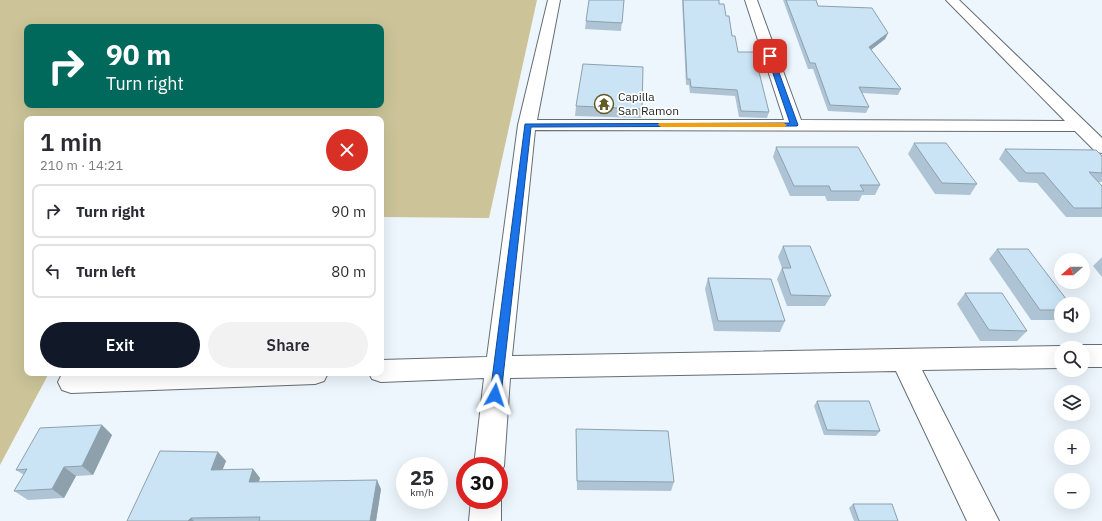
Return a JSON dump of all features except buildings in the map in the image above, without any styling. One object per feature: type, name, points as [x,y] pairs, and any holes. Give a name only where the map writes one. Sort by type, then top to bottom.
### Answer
[{"type":"street","points":[[490,457],[498,366],[527,125],[554,0]]},
{"type":"street","points":[[751,0],[794,125]]},
{"type":"street","points":[[952,0],[1102,148]]},
{"type":"street","points":[[527,125],[1079,126]]},
{"type":"street","points":[[384,371],[498,366],[1054,356]]},
{"type":"street","points":[[1090,356],[1102,356]]},
{"type":"street","points":[[903,359],[983,521]]},
{"type":"street","points":[[71,382],[234,376]]},
{"type":"street","points":[[484,521],[485,509]]},
{"type":"shaded area","points":[[0,0],[537,0],[489,218],[384,217],[384,116],[24,116],[24,376],[47,376],[0,465]]},
{"type":"slow traffic","points":[[661,125],[784,125]]},
{"type":"place","name":"Capilla San Ramon","points":[[604,104]]},
{"type":"route","points":[[495,395],[527,125],[794,125],[770,56]]}]
